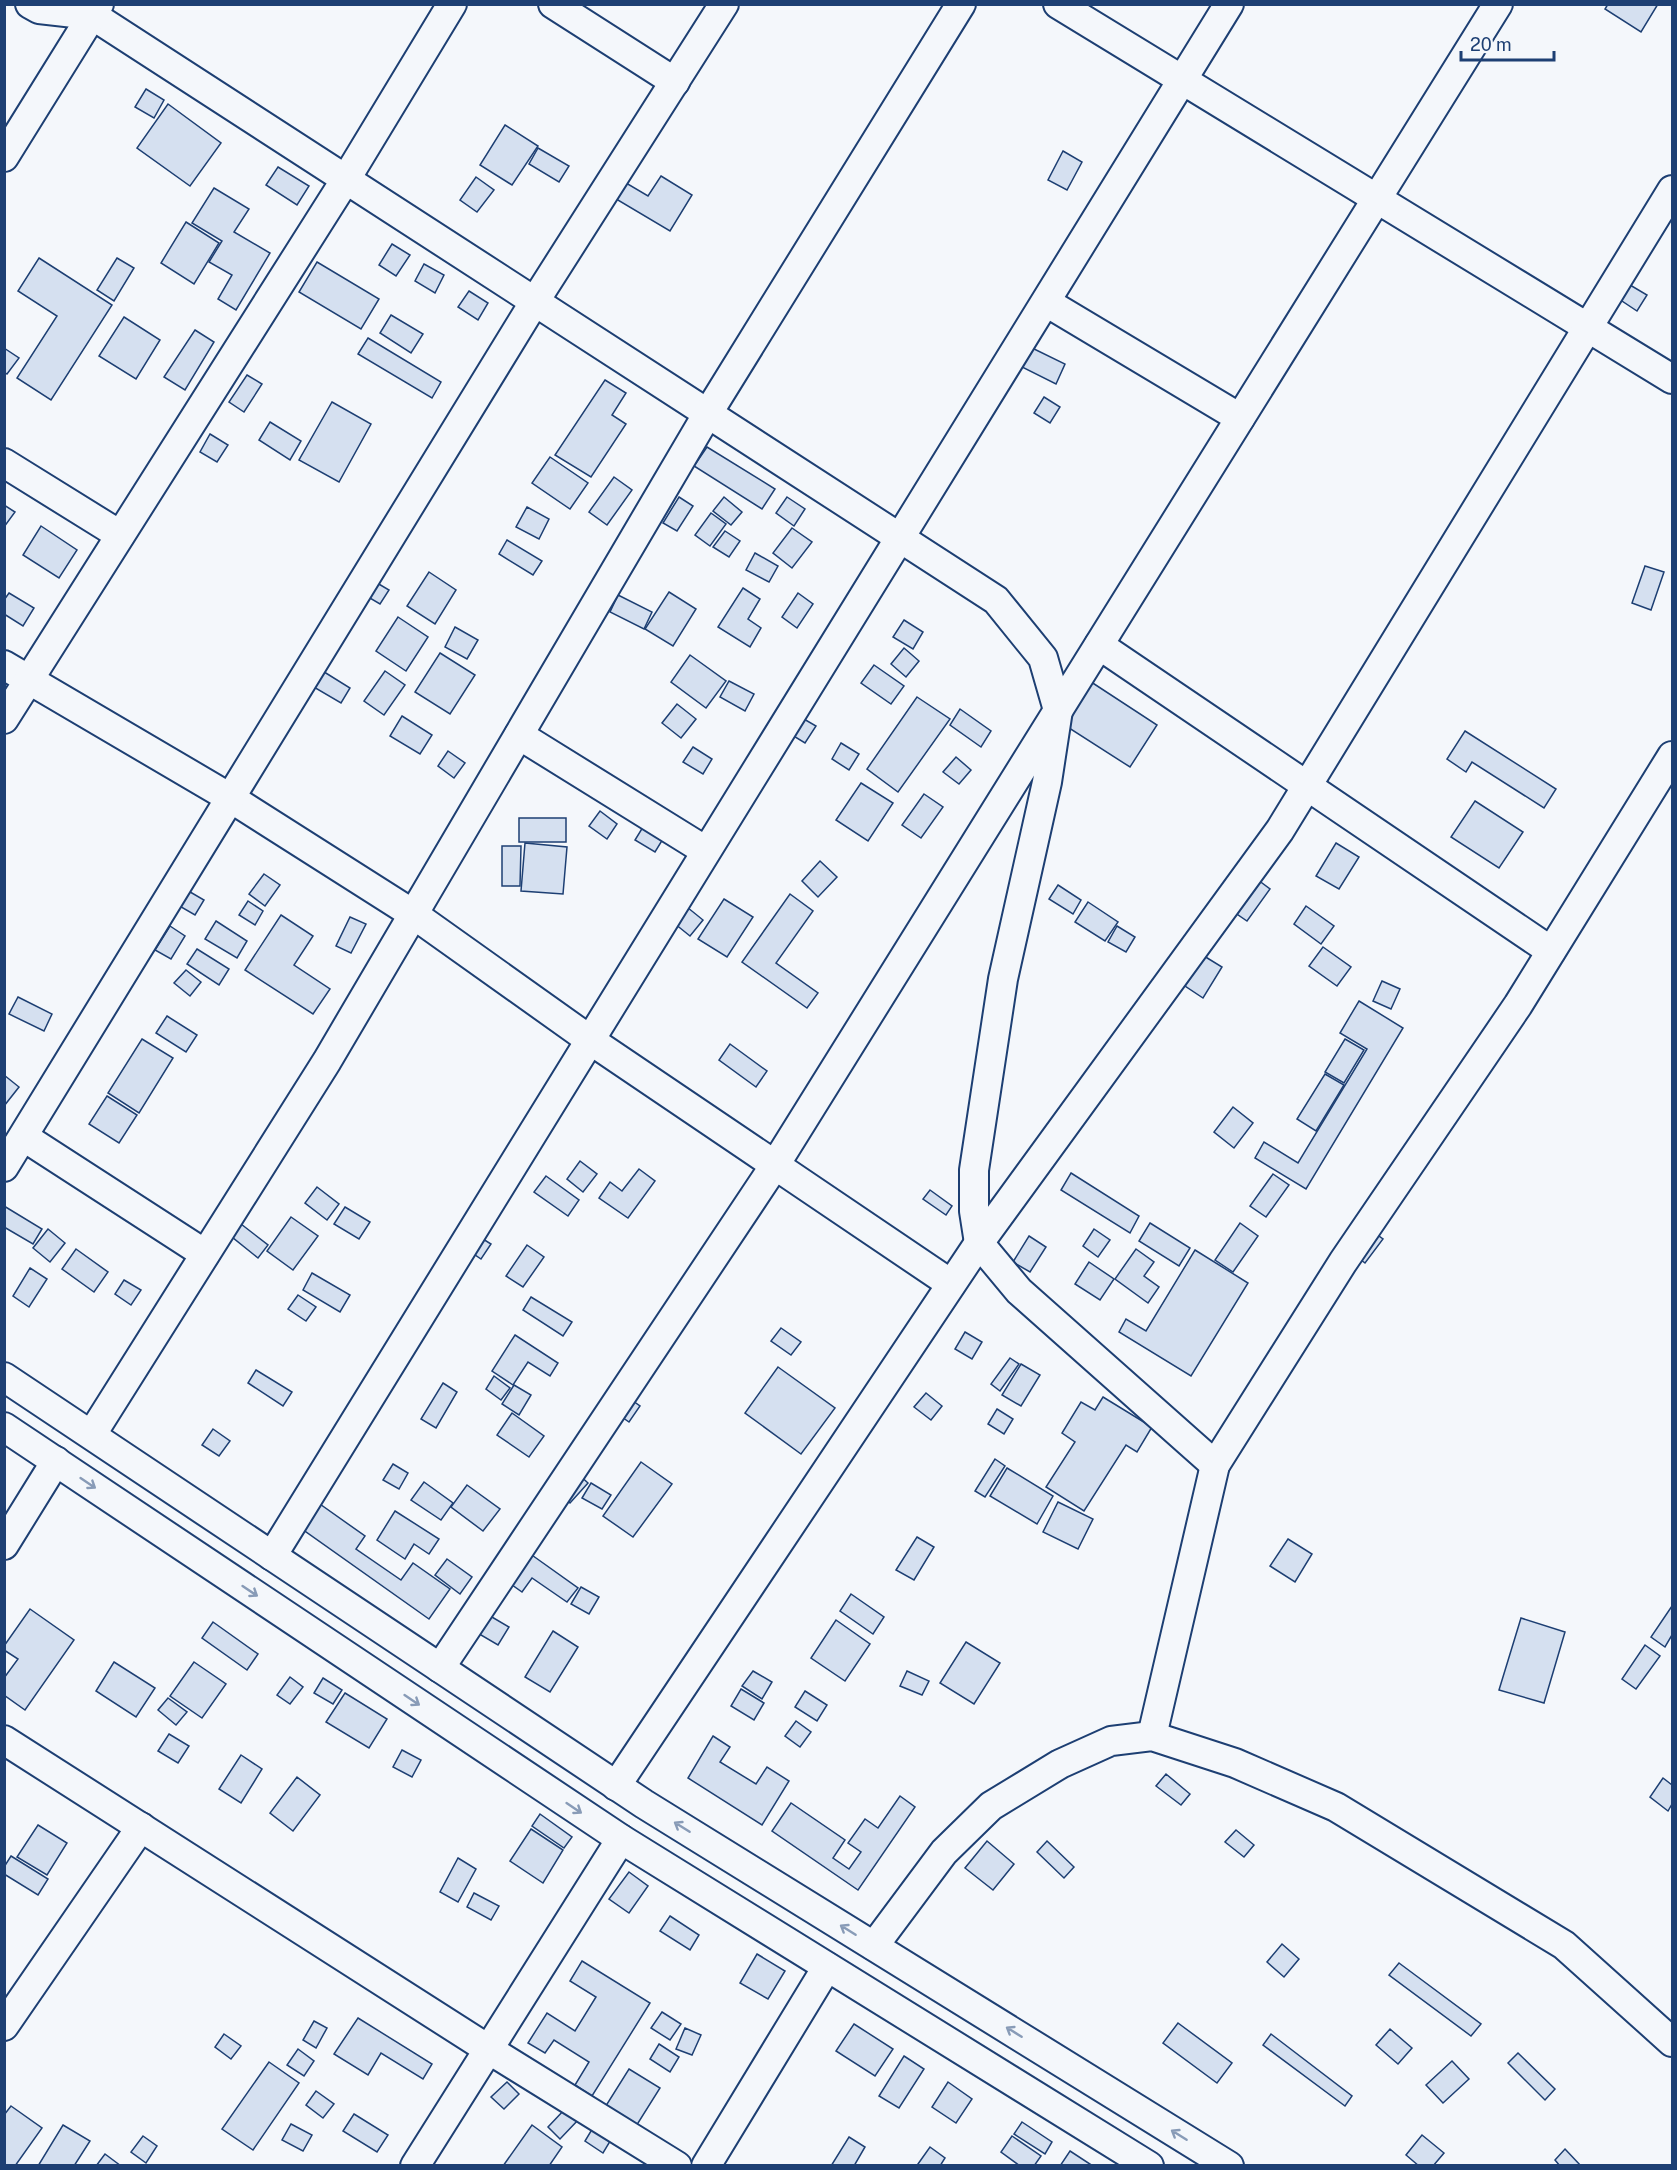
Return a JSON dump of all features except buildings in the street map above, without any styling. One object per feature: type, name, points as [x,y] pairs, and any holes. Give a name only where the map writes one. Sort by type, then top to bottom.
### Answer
[{"type":"street","points":[[30,4],[39,9],[95,10],[346,179],[996,600],[1043,658],[1058,710],[1047,782],[1001,990],[974,1170],[974,1212],[979,1243],[1019,1291],[1215,1465]]},
{"type":"street","points":[[4,719],[346,179],[452,4]]},
{"type":"street","points":[[553,4],[675,82]]},
{"type":"street","points":[[4,1167],[232,799],[535,301],[724,4]]},
{"type":"street","points":[[92,1434],[327,1060],[708,413],[961,4]]},
{"type":"street","points":[[1058,4],[1672,379]]},
{"type":"street","points":[[272,1556],[1184,81],[1229,4]]},
{"type":"street","points":[[441,1668],[775,1165],[1498,4]]},
{"type":"street","points":[[4,158],[95,10]]},
{"type":"street","points":[[616,1786],[979,1243],[1280,830],[1672,190]]},
{"type":"street","points":[[1046,302],[1240,418]]},
{"type":"street","points":[[4,463],[120,535]]},
{"type":"street","points":[[1099,645],[1551,951]]},
{"type":"street","points":[[4,665],[232,799],[413,914],[590,1040],[951,1284]]},
{"type":"street","points":[[519,735],[706,851]]},
{"type":"street","points":[[1152,1736],[1215,1465],[1343,1262],[1551,951],[1672,756]]},
{"type":"street","points":[[24,1137],[205,1254]]},
{"type":"street","points":[[4,1377],[616,1786],[1229,2166]]},
{"type":"street","points":[[4,1427],[621,1839],[1149,2166]]},
{"type":"street","points":[[4,1545],[56,1461]]},
{"type":"street","points":[[874,1946],[944,1852],[991,1806],[1060,1764],[1111,1741],[1152,1736],[1236,1763],[1336,1807],[1563,1945],[1672,2042]]},
{"type":"street","points":[[4,1740],[488,2049],[677,2166]]},
{"type":"street","points":[[4,2026],[141,1827]]},
{"type":"street","points":[[415,2166],[621,1839]]},
{"type":"street","points":[[705,2166],[827,1967]]}]
